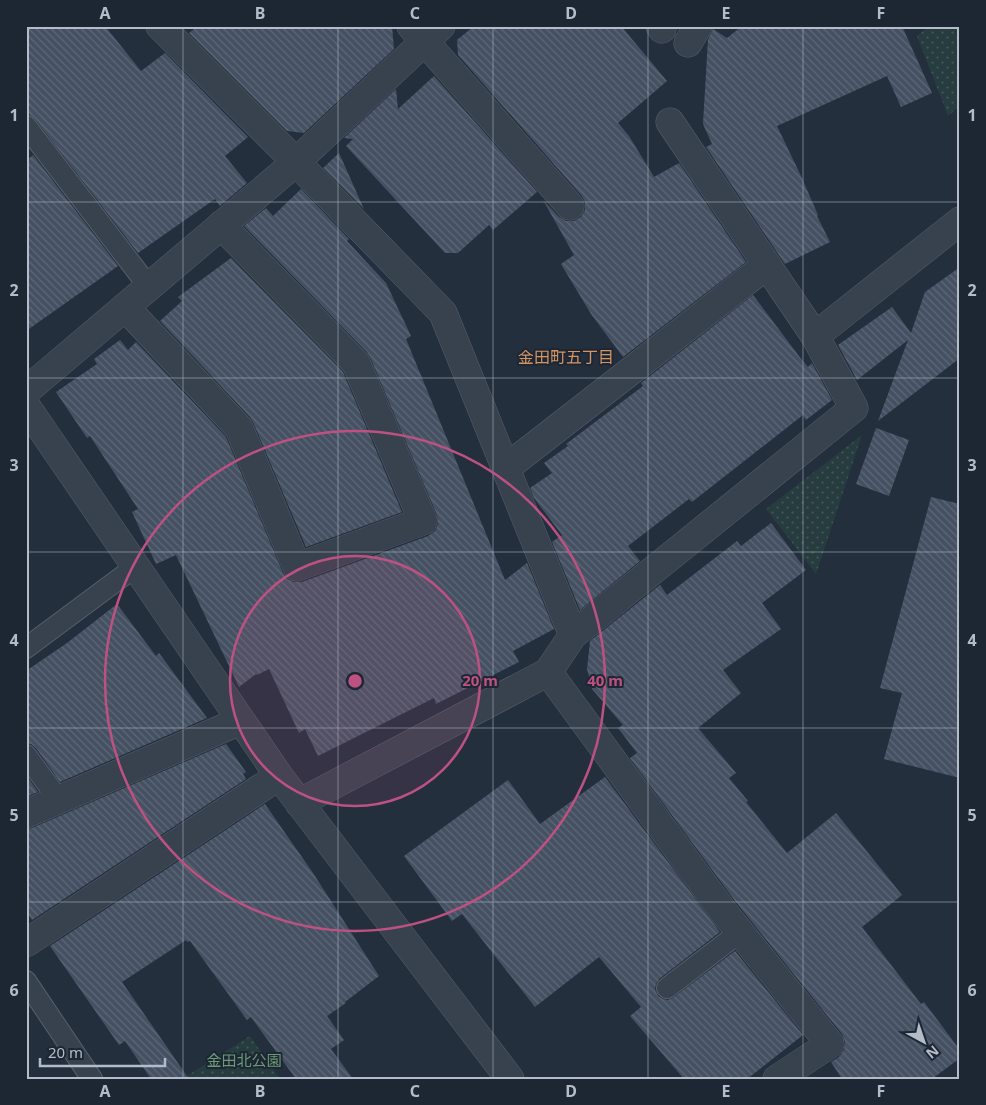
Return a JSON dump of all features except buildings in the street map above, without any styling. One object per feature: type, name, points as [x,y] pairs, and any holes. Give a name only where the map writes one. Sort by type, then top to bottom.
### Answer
[{"type":"street","points":[[160,26],[443,313],[573,635]]},
{"type":"street","points":[[26,391],[296,162],[426,32],[570,206]]},
{"type":"street","points":[[299,803],[548,672],[573,635],[854,408],[815,336],[670,122]]},
{"type":"street","points":[[815,336],[960,220]]},
{"type":"street","points":[[124,307],[239,428],[297,567],[423,521],[356,363],[221,225]]},
{"type":"street","points":[[506,468],[767,265]]},
{"type":"street","points":[[26,406],[279,776],[510,1079]]},
{"type":"street","points":[[548,672],[723,911],[830,1044],[777,1079]]},
{"type":"street","points":[[26,814],[240,721]]},
{"type":"street","points":[[26,943],[279,776]]},
{"type":"lane","points":[[26,126],[149,286]]},
{"type":"lane","points":[[26,648],[136,566]]},
{"type":"lane","points":[[26,755],[59,800]]},
{"type":"lane","points":[[667,988],[740,932]]},
{"type":"lane","points":[[26,981],[92,1079]]},
{"type":"green space","points":[[929,26],[960,26],[960,106],[948,116],[917,36]]},
{"type":"green space","points":[[862,435],[816,574],[766,509]]},
{"type":"green space","name":"金田北公園","points":[[250,1036],[280,1079],[182,1079]]},
{"type":"district","name":"金田町五丁目","points":[[566,357]]}]
